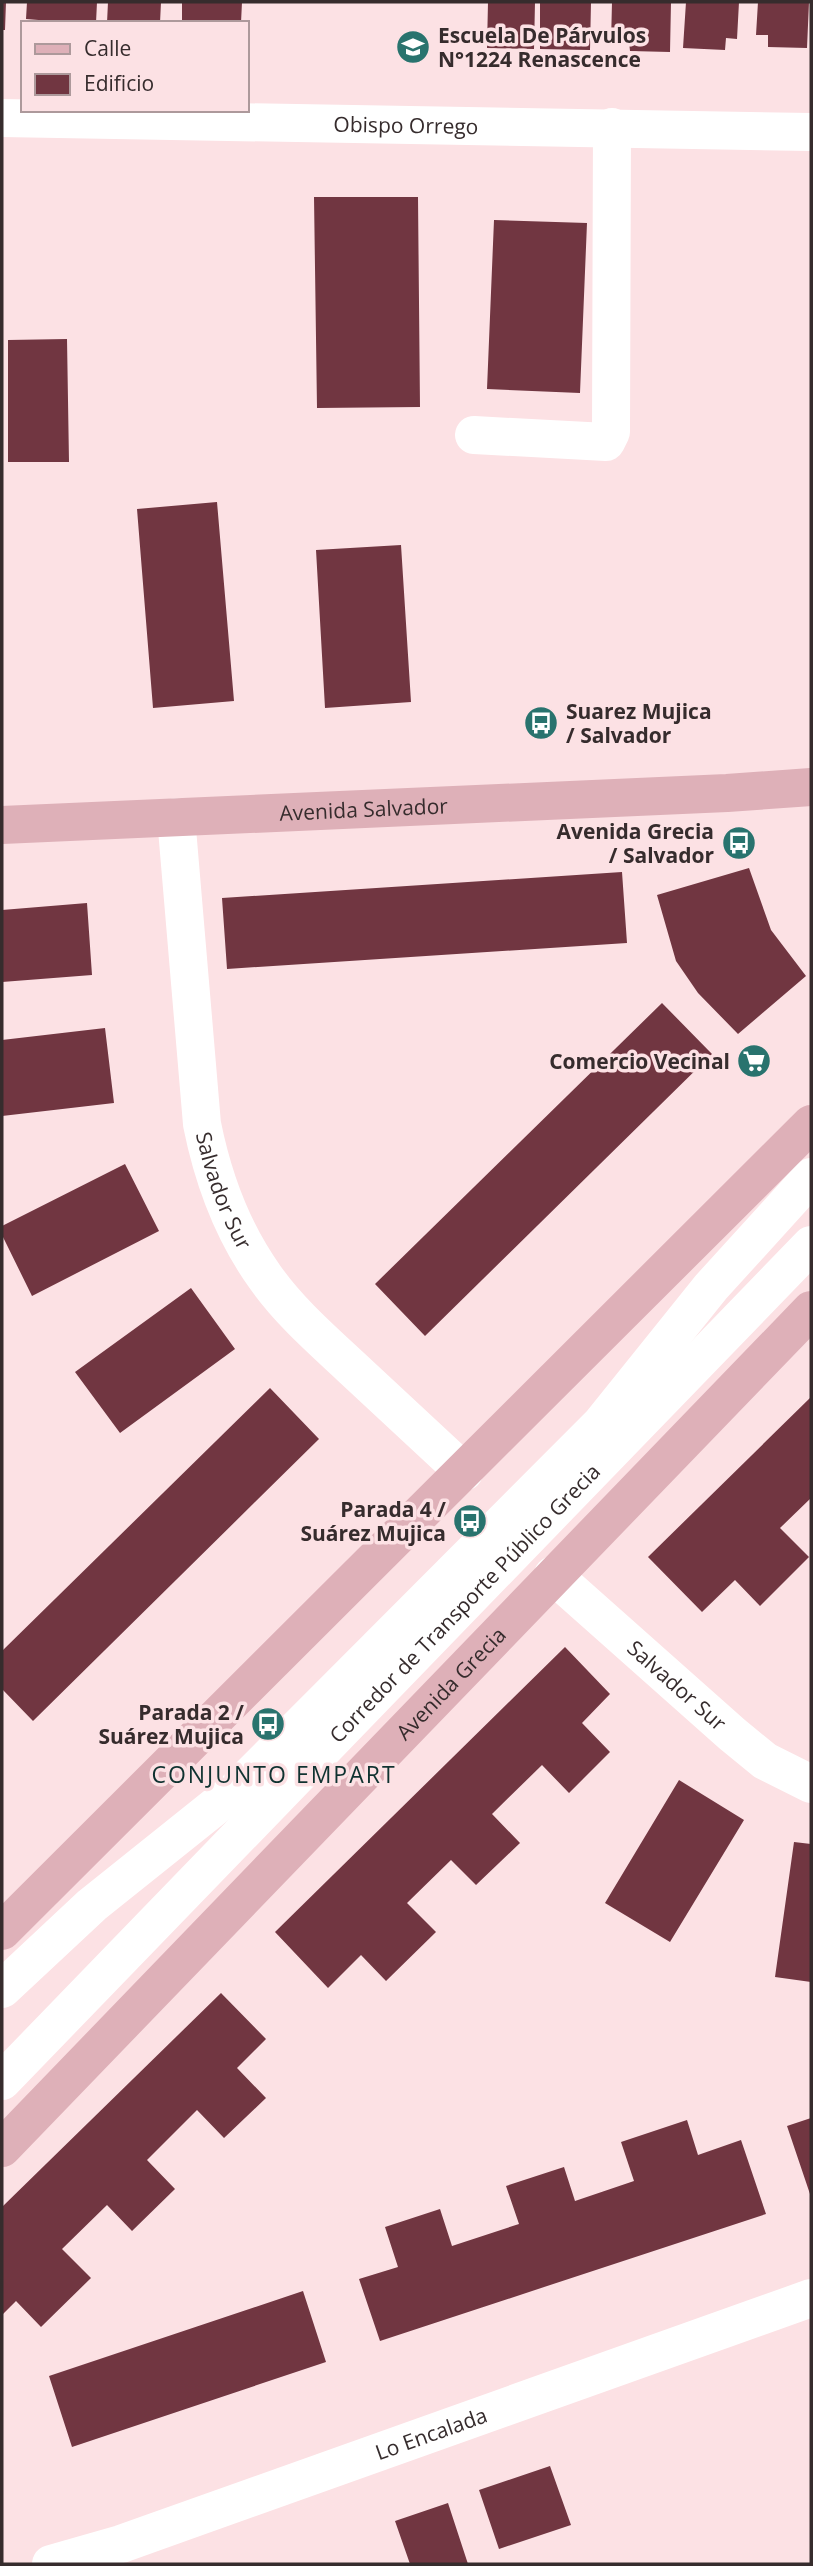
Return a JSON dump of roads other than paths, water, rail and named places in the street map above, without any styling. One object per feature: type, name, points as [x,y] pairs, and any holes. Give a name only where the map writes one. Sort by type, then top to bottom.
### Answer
[{"type":"main road","name":"Avenida Salvador","points":[[2,825],[811,787]]},
{"type":"main road","name":"Avenida Salvador","points":[[727,793],[770,797],[811,810]]},
{"type":"main road","points":[[2,1931],[811,1124]]},
{"type":"main road","name":"Avenida Grecia","points":[[5,2138],[811,1310]]},
{"type":"street","name":"Obispo Orrego","points":[[2,118],[811,132]]},
{"type":"street","points":[[474,435],[606,442],[611,432],[612,127]]},
{"type":"street","name":"Salvador Sur","points":[[176,817],[202,1124],[209,1161],[222,1199],[241,1238],[265,1277],[297,1317],[464,1472]]},
{"type":"street","name":"Corredor de Transporte Público Grecia","points":[[2,1989],[92,1905],[237,1790],[592,1434],[630,1391],[710,1287],[811,1177]]},
{"type":"street","name":"Corredor de Transporte Público Grecia","points":[[2,2081],[811,1245]]},
{"type":"street","name":"Salvador Sur","points":[[553,1575],[765,1761],[811,1784]]},
{"type":"street","name":"Lo Encalada","points":[[51,2564],[125,2554],[811,2298]]},
{"type":"place","name":"Escuela De Párvulos N°1224 Renascence","points":[[413,47]]},
{"type":"place","name":"Suarez Mujica / Salvador","points":[[541,723]]},
{"type":"place","name":"Avenida Grecia / Salvador","points":[[739,843]]},
{"type":"place","name":"Comercio Vecinal","points":[[754,1061]]},
{"type":"place","name":"Parada 4 / Suárez Mujica","points":[[470,1521]]},
{"type":"place","name":"Parada 2 / Suárez Mujica","points":[[268,1724]]},
{"type":"district","name":"CONJUNTO EMPART","points":[[274,1774]]}]
